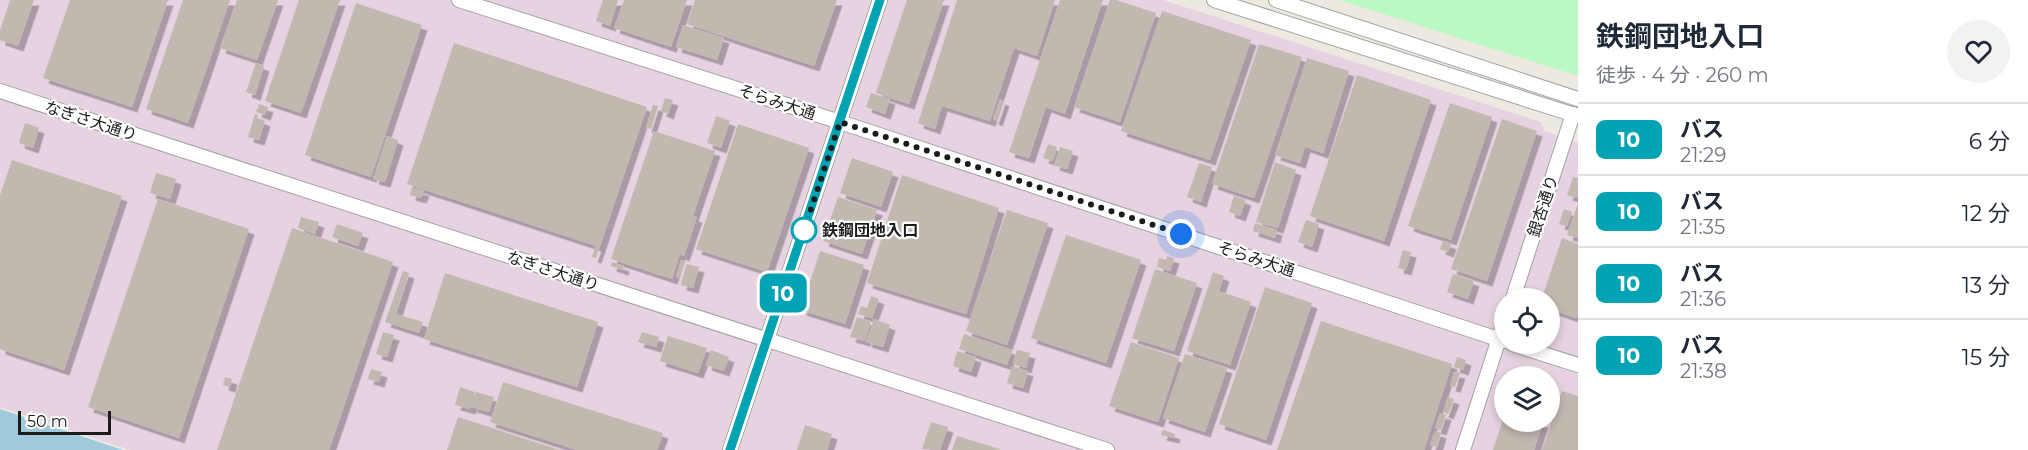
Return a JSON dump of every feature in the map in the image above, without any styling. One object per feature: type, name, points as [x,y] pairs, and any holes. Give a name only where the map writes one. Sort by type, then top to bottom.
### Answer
[{"type":"street","name":"そらみ大通","points":[[459,0],[840,122],[1494,337]]},
{"type":"street","points":[[730,450],[880,0]]},
{"type":"street","points":[[1214,0],[1576,115]]},
{"type":"street","points":[[1276,0],[1578,99]]},
{"type":"street","name":"なぎさ大通り","points":[[0,91],[1107,450]]},
{"type":"street","name":"銀杏通り","points":[[1516,288],[1576,115]]},
{"type":"street","points":[[1463,450],[1500,354]]},
{"type":"street","name":"そらみ大通","points":[[1545,354],[1578,365]]},
{"type":"shaded area","points":[[0,0],[1163,0],[1541,122],[1545,131],[1578,143],[1578,450],[130,450],[0,407]]},
{"type":"green space","points":[[1339,0],[1578,0],[1578,76]]},
{"type":"water","points":[[0,409],[123,450],[0,450]]},
{"type":"building","points":[[10,0],[34,0],[18,46],[0,40],[0,31]]},
{"type":"building","points":[[70,0],[168,0],[132,107],[43,78]]},
{"type":"building","points":[[183,0],[230,0],[188,123],[146,109]]},
{"type":"building","points":[[237,0],[278,0],[257,60],[220,48]]},
{"type":"building","points":[[299,0],[340,0],[301,113],[265,101]]},
{"type":"building","points":[[603,0],[618,0],[610,26],[596,21]]},
{"type":"building","points":[[624,0],[687,0],[671,47],[614,28]]},
{"type":"building","points":[[695,0],[837,0],[814,66],[687,24]]},
{"type":"building","points":[[907,0],[944,0],[909,104],[876,93]]},
{"type":"building","points":[[957,0],[1055,0],[1037,56],[1014,48],[990,121],[942,106],[935,129],[918,123]]},
{"type":"building","points":[[1060,0],[1103,0],[1065,114],[1046,107],[1029,158],[1009,152]]},
{"type":"building","points":[[1110,0],[1156,13],[1120,122],[1074,107]]},
{"type":"building","points":[[356,3],[422,25],[371,177],[305,155]]},
{"type":"building","points":[[1162,11],[1251,40],[1210,160],[1121,131]]},
{"type":"building","points":[[683,25],[724,38],[717,60],[676,47]]},
{"type":"building","points":[[454,43],[647,107],[596,258],[592,257],[596,246],[407,184]]},
{"type":"building","points":[[1259,44],[1302,57],[1254,198],[1212,184]]},
{"type":"building","points":[[1307,58],[1349,71],[1323,153],[1305,147],[1300,163],[1275,155]]},
{"type":"building","points":[[256,63],[264,66],[255,95],[246,92]]},
{"type":"building","points":[[1357,75],[1431,100],[1384,241],[1310,216]]},
{"type":"building","points":[[871,93],[890,99],[885,114],[866,107]]},
{"type":"building","points":[[665,98],[673,100],[668,114],[661,111]]},
{"type":"building","points":[[1000,99],[1004,101],[997,121],[993,119]]},
{"type":"building","points":[[1450,103],[1492,117],[1451,240],[1408,226]]},
{"type":"building","points":[[259,104],[268,107],[265,115],[256,112]]},
{"type":"building","points":[[653,105],[658,106],[651,129],[646,127]]},
{"type":"building","points":[[255,114],[258,115],[257,118],[265,121],[259,140],[248,137]]},
{"type":"building","points":[[716,116],[730,121],[721,148],[707,143]]},
{"type":"building","points":[[1502,119],[1537,131],[1487,281],[1451,269]]},
{"type":"building","points":[[25,123],[39,128],[33,148],[19,143]]},
{"type":"building","points":[[738,124],[809,148],[767,272],[696,249]]},
{"type":"building","points":[[654,131],[715,151],[693,216],[697,217],[684,256],[680,254],[672,279],[611,259]]},
{"type":"building","points":[[387,136],[398,140],[385,182],[373,179]]},
{"type":"building","points":[[1048,144],[1057,147],[1053,161],[1043,158]]},
{"type":"building","points":[[1060,147],[1073,151],[1067,169],[1054,165]]},
{"type":"building","points":[[852,158],[893,172],[881,207],[840,193]]},
{"type":"building","points":[[12,160],[122,196],[64,370],[0,349],[0,195]]},
{"type":"building","points":[[1275,162],[1296,170],[1278,228],[1256,222]]},
{"type":"building","points":[[1199,163],[1212,167],[1201,202],[1187,197]]},
{"type":"building","points":[[156,173],[176,179],[170,199],[150,193]]},
{"type":"building","points":[[902,175],[999,208],[966,314],[867,283]]},
{"type":"building","points":[[1573,177],[1578,178],[1577,198],[1567,195]]},
{"type":"building","points":[[412,187],[424,191],[421,198],[410,195]]},
{"type":"building","points":[[1234,196],[1246,200],[1240,216],[1229,212]]},
{"type":"building","points":[[838,197],[877,210],[862,254],[823,241]]},
{"type":"building","points":[[158,199],[249,229],[179,438],[88,407]]},
{"type":"building","points":[[1578,203],[1578,238],[1567,235]]},
{"type":"building","points":[[1564,209],[1572,212],[1567,226],[1559,224]]},
{"type":"building","points":[[1007,210],[1048,223],[1007,345],[966,331]]},
{"type":"building","points":[[301,217],[319,222],[315,234],[298,228]]},
{"type":"building","points":[[1306,220],[1319,224],[1312,247],[1298,242]]},
{"type":"building","points":[[1255,223],[1277,230],[1275,238],[1253,231]]},
{"type":"building","points":[[337,224],[363,233],[358,246],[332,237]]},
{"type":"building","points":[[292,228],[393,262],[329,450],[217,450]]},
{"type":"building","points":[[1066,235],[1141,260],[1106,363],[1031,338]]},
{"type":"building","points":[[1562,238],[1578,244],[1578,313],[1576,318],[1560,312],[1560,288],[1545,288]]},
{"type":"building","points":[[1443,241],[1451,244],[1448,252],[1440,249]]},
{"type":"building","points":[[1403,250],[1411,252],[1406,270],[1398,268]]},
{"type":"building","points":[[820,251],[864,265],[845,324],[801,310]]},
{"type":"building","points":[[1167,256],[1174,258],[1170,271],[1157,267],[1159,258],[1166,260]]},
{"type":"building","points":[[681,260],[685,261],[680,278],[676,277]]},
{"type":"building","points":[[612,262],[624,266],[623,270],[611,266]]},
{"type":"building","points":[[687,264],[699,267],[693,288],[681,285]]},
{"type":"building","points":[[1155,269],[1197,283],[1174,351],[1132,338]]},
{"type":"building","points":[[403,271],[409,273],[396,314],[423,322],[419,333],[385,322]]},
{"type":"building","points":[[1213,272],[1224,276],[1219,291],[1251,302],[1230,365],[1187,351]]},
{"type":"building","points":[[445,273],[598,322],[577,387],[424,339]]},
{"type":"building","points":[[1453,274],[1474,281],[1468,299],[1447,292]]},
{"type":"building","points":[[1265,287],[1312,303],[1266,440],[1219,424]]},
{"type":"building","points":[[871,296],[879,299],[872,318],[858,314],[861,306],[867,308]]},
{"type":"building","points":[[857,317],[871,321],[865,341],[850,337]]},
{"type":"building","points":[[874,319],[890,325],[883,347],[866,342]]},
{"type":"building","points":[[1321,321],[1452,364],[1424,450],[1277,450]]},
{"type":"building","points":[[383,332],[394,335],[387,357],[376,354]]},
{"type":"building","points":[[642,332],[659,337],[656,347],[638,342]]},
{"type":"building","points":[[964,334],[1012,350],[1007,365],[959,349]]},
{"type":"building","points":[[668,336],[707,348],[698,373],[660,361]]},
{"type":"building","points":[[1131,342],[1179,358],[1158,422],[1109,406]]},
{"type":"building","points":[[711,350],[729,357],[724,371],[706,365]]},
{"type":"building","points":[[1017,350],[1030,353],[1026,368],[1013,364]]},
{"type":"building","points":[[957,351],[976,357],[971,372],[953,366]]},
{"type":"building","points":[[1185,354],[1227,368],[1205,432],[1163,418]]},
{"type":"building","points":[[1457,357],[1466,360],[1463,370],[1454,367]]},
{"type":"building","points":[[1012,366],[1028,371],[1023,388],[1007,383]]},
{"type":"building","points":[[371,369],[382,372],[379,382],[368,379]]},
{"type":"building","points":[[1454,372],[1460,373],[1455,387],[1450,386]]},
{"type":"building","points":[[225,377],[232,379],[230,387],[223,385]]},
{"type":"building","points":[[503,382],[663,433],[657,450],[577,450],[490,422]]},
{"type":"building","points":[[460,387],[475,392],[470,409],[455,405]]},
{"type":"building","points":[[1562,391],[1578,396],[1578,450],[1542,450],[1548,432],[1560,432]]},
{"type":"building","points":[[476,392],[494,397],[489,412],[471,407]]},
{"type":"building","points":[[1448,397],[1454,399],[1448,414],[1443,412]]},
{"type":"building","points":[[1440,413],[1446,415],[1441,430],[1435,428]]},
{"type":"building","points":[[458,417],[560,450],[447,450]]},
{"type":"building","points":[[931,422],[948,427],[940,450],[922,449]]},
{"type":"building","points":[[805,425],[832,434],[827,450],[797,450]]},
{"type":"building","points":[[1163,430],[1175,434],[1174,438],[1161,435]]},
{"type":"building","points":[[1435,431],[1441,433],[1437,447],[1430,445]]},
{"type":"building","points":[[1499,432],[1540,432],[1534,450],[1493,450]]},
{"type":"building","points":[[957,436],[1000,449],[1000,450],[952,450]]},
{"type":"bus line","name":"10","points":[[730,450],[880,0]]},
{"type":"place","name":"鉄鋼団地入口","points":[[804,230]]},
{"type":"route","points":[[804,230],[840,122],[1181,234]]}]
